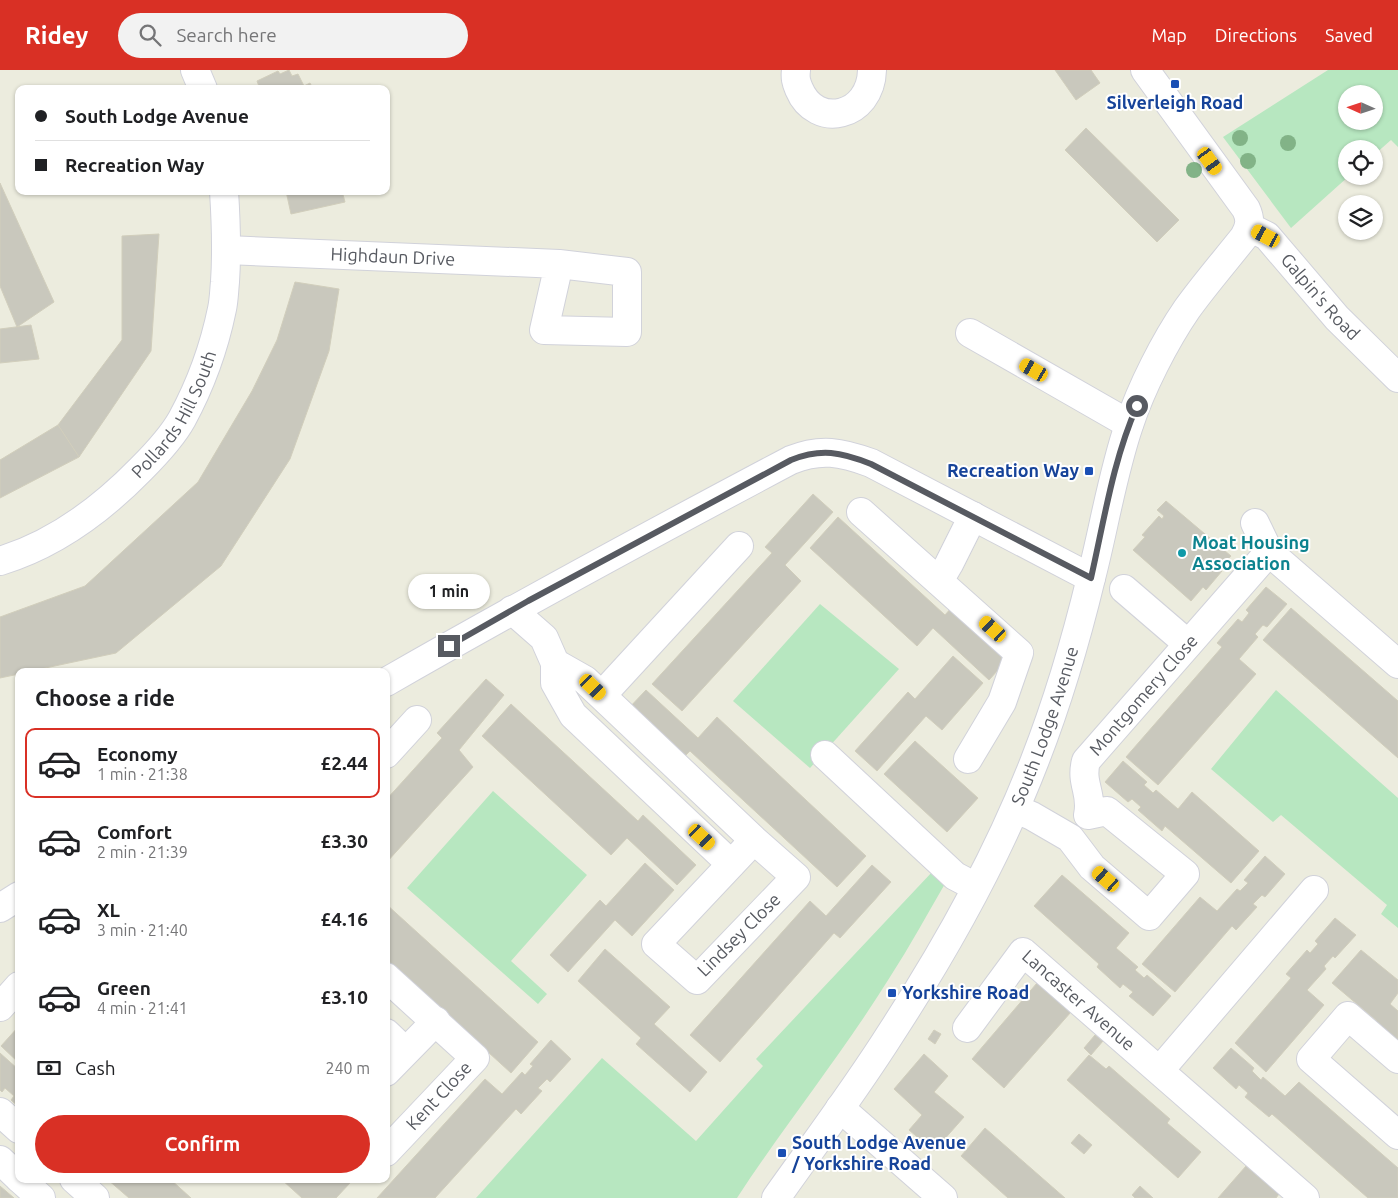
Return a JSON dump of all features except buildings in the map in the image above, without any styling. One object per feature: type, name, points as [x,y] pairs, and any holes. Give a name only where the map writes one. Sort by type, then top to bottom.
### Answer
[{"type":"street","points":[[195,70],[201,85]]},
{"type":"street","points":[[788,73],[802,96],[811,106],[823,112],[835,113],[848,111],[863,100],[872,83],[872,70]]},
{"type":"street","points":[[1145,70],[1246,209],[1250,218],[1249,227]]},
{"type":"street","name":"Pollards Hill South","points":[[0,561],[24,554],[90,516],[121,490],[155,455],[181,421],[205,373],[223,307],[227,250],[224,195]]},
{"type":"street","name":"Galpin's Road","points":[[1249,227],[1266,236],[1337,318],[1398,378]]},
{"type":"street","name":"South Lodge Avenue","points":[[776,1198],[840,1108],[912,1001],[940,954],[1016,809],[1060,689],[1091,578],[1116,470],[1129,424],[1169,338],[1186,311],[1244,237],[1249,227]]},
{"type":"street","name":"Highdaun Drive","points":[[227,250],[559,264]]},
{"type":"street","points":[[970,333],[1129,424]]},
{"type":"street","points":[[390,680],[512,610],[673,522],[804,454],[834,452],[871,464],[1091,578]]},
{"type":"street","points":[[861,512],[1020,653],[1002,702],[968,759]]},
{"type":"street","points":[[939,581],[950,564],[973,516]]},
{"type":"street","points":[[1254,523],[1269,552],[1398,664]]},
{"type":"street","points":[[602,695],[739,546]]},
{"type":"street","name":"Montgomery Close","points":[[1088,815],[1091,800],[1084,776],[1086,761],[1269,552]]},
{"type":"street","points":[[1124,589],[1188,644]]},
{"type":"street","points":[[512,610],[544,638],[555,663],[555,683],[573,715],[731,864]]},
{"type":"street","name":"Lindsey Close","points":[[555,663],[585,680],[602,695],[754,840],[796,877],[697,980],[656,944],[754,840]]},
{"type":"street","points":[[390,750],[417,720]]},
{"type":"street","points":[[825,755],[956,876],[976,887]]},
{"type":"street","points":[[1016,809],[1070,838],[1092,867],[1149,916],[1185,874],[1107,811],[1088,815],[1070,838]]},
{"type":"street","points":[[1160,1070],[1314,890]]},
{"type":"street","points":[[0,908],[15,899]]},
{"type":"street","name":"Lancaster Avenue","points":[[967,1028],[1023,952],[1305,1198]]},
{"type":"street","name":"Kent Close","points":[[390,981],[475,1058],[390,1148]]},
{"type":"street","points":[[0,1007],[15,990]]},
{"type":"street","points":[[1398,1059],[1348,1016],[1311,1059],[1398,1135]]},
{"type":"street","points":[[390,1060],[396,1042],[436,1021]]},
{"type":"street","points":[[840,1108],[943,1198]]},
{"type":"street","points":[[0,1112],[15,1125]]},
{"type":"street","points":[[0,1160],[15,1174]]},
{"type":"street","points":[[24,1183],[40,1198]]},
{"type":"street","points":[[78,1183],[95,1198]]},
{"type":"green space","points":[[1328,70],[1398,70],[1398,147],[1391,140],[1383,147],[1383,140],[1338,140],[1339,185],[1291,228],[1223,137]]},
{"type":"green space","points":[[820,604],[899,669],[810,768],[733,701]]},
{"type":"green space","points":[[1276,690],[1398,798],[1398,928],[1381,914],[1387,905],[1281,815],[1273,822],[1211,769]]},
{"type":"green space","points":[[493,791],[587,875],[511,961],[547,994],[538,1004],[407,888]]},
{"type":"green space","points":[[933,871],[946,882],[905,953],[853,1033],[737,1198],[476,1198],[602,1058],[696,1141],[763,1066],[756,1059]]},
{"type":"place","name":"Silverleigh Road","points":[[1175,84]]},
{"type":"place","name":"Recreation Way","points":[[1089,471]]},
{"type":"place","name":"Moat Housing Association","points":[[1182,553]]},
{"type":"place","name":"Yorkshire Road","points":[[892,993]]},
{"type":"place","name":"South Lodge Avenue / Yorkshire Road","points":[[782,1153]]},
{"type":"route","points":[[449,646],[656,531],[791,460],[804,454],[818,452],[834,452],[871,464],[1091,578],[1116,470],[1129,424],[1137,406]]}]
